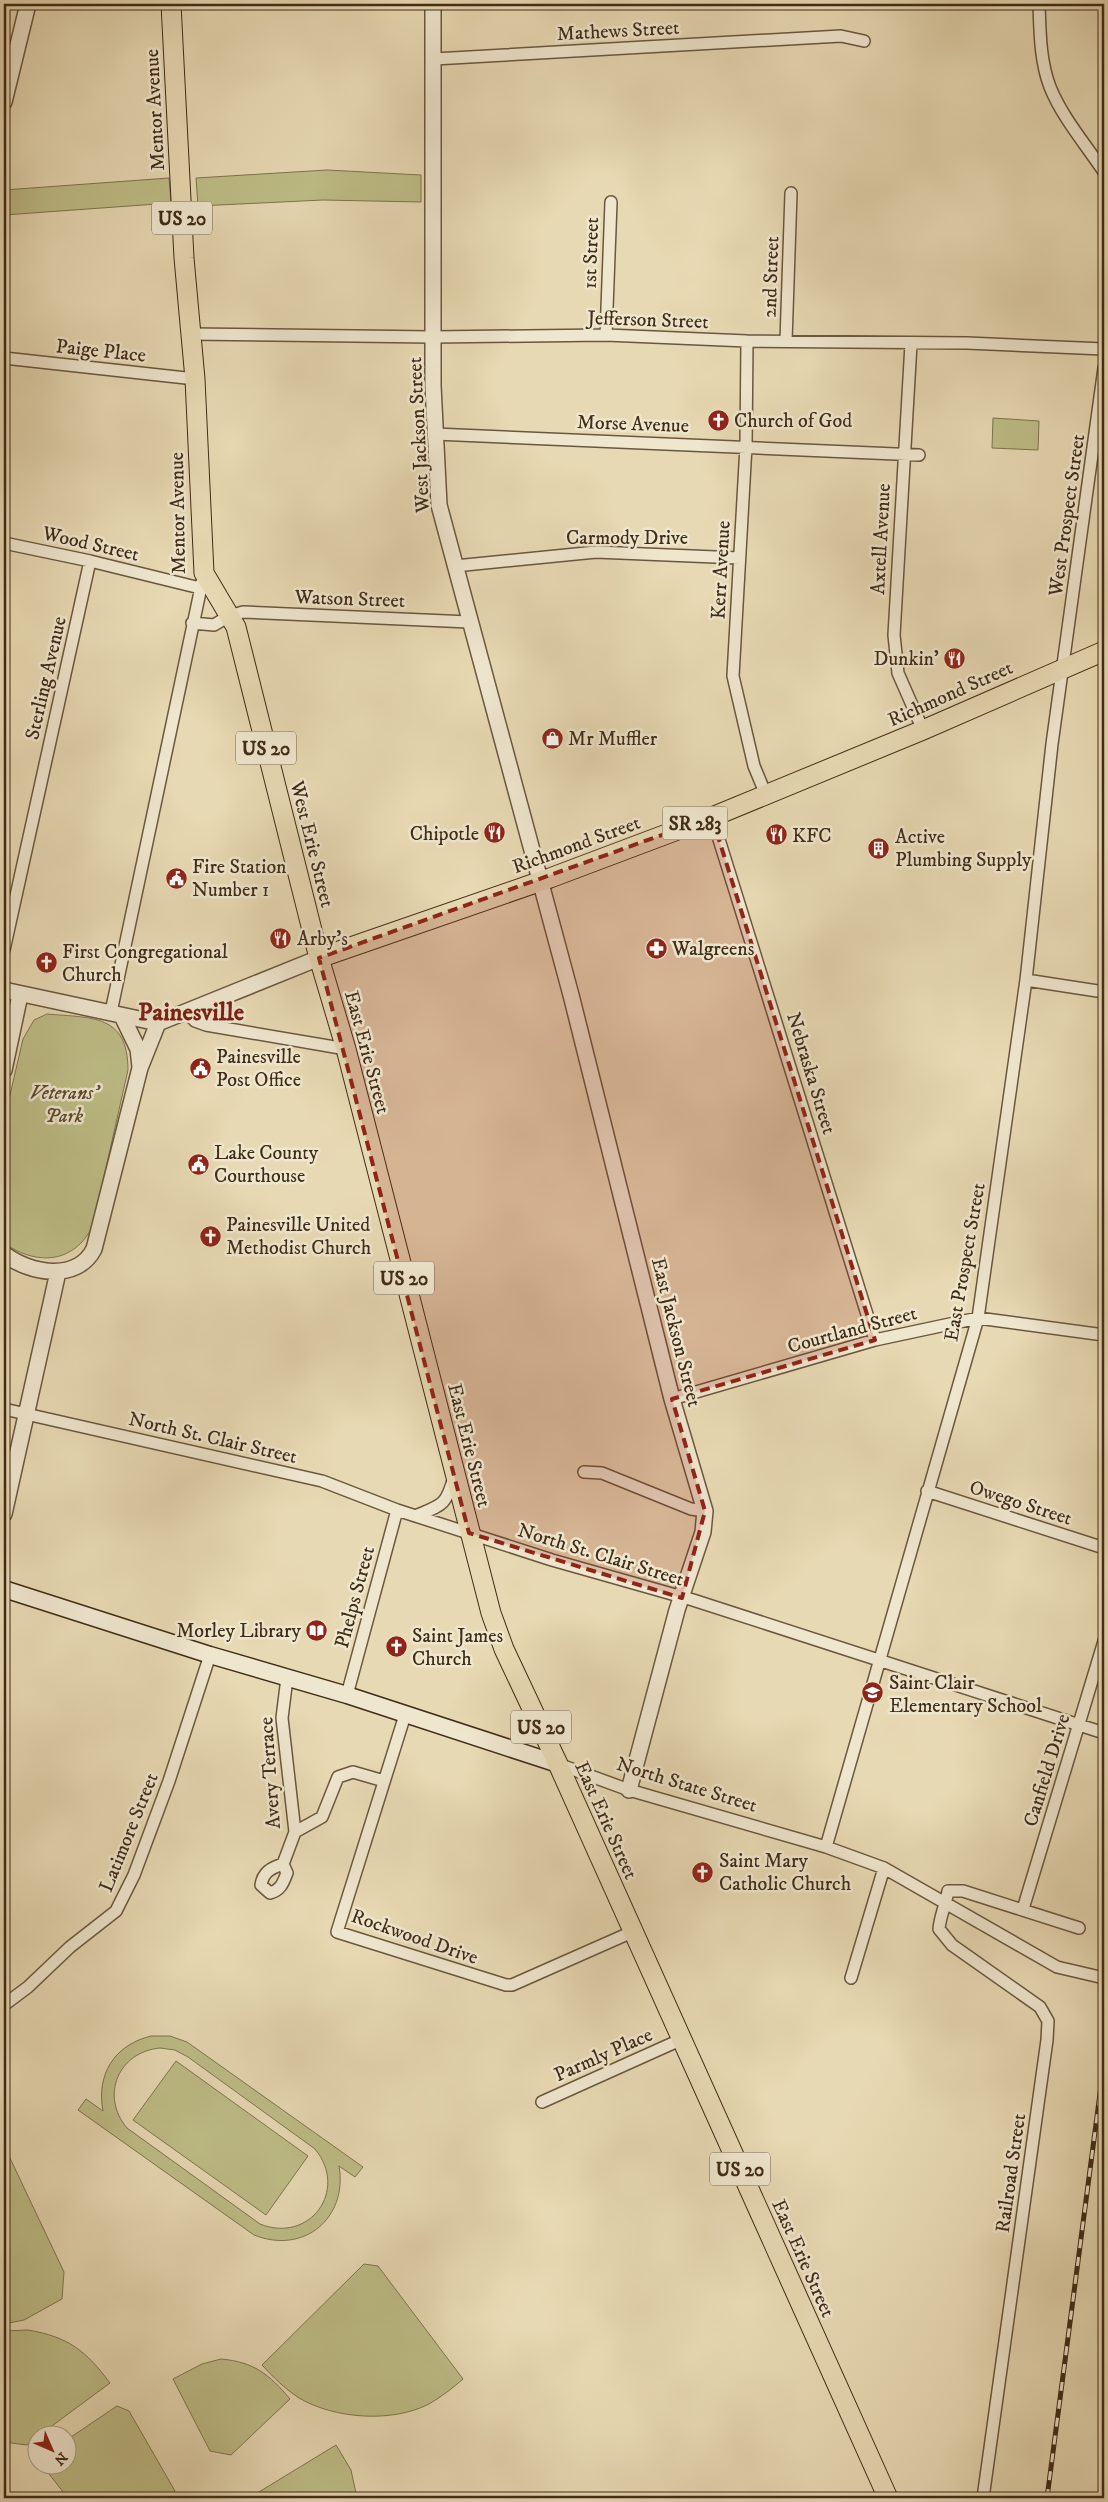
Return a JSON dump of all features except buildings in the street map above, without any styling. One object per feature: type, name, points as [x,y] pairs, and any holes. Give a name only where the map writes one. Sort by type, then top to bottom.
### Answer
[{"type":"main road","name":"Mentor Avenue","points":[[171,4],[190,334],[195,379],[202,581]]},
{"type":"main road","name":"West Erie Street","points":[[202,581],[236,627],[319,958]]},
{"type":"main road","name":"Richmond Street","points":[[319,958],[540,882],[712,817],[923,730],[1104,651]]},
{"type":"main road","name":"East Erie Street","points":[[319,958],[346,1049],[469,1533],[504,1649],[558,1764],[680,2040],[888,2498]]},
{"type":"main road","name":"North State Street","points":[[4,1589],[210,1655],[347,1695],[558,1764]]},
{"type":"street","points":[[4,102],[28,4]]},
{"type":"street","name":"West Jackson Street","points":[[433,4],[435,434],[439,505],[540,882]]},
{"type":"street","points":[[1039,4],[1041,50],[1050,88],[1104,172]]},
{"type":"street","name":"Mathews Street","points":[[434,59],[840,36],[864,41]]},
{"type":"street","name":"2nd Street","points":[[786,341],[791,193]]},
{"type":"street","name":"1st Street","points":[[606,335],[611,202]]},
{"type":"street","name":"Jefferson Street","points":[[190,334],[434,338],[606,335],[746,341],[911,344],[968,343],[1104,349]]},
{"type":"street","name":"Kerr Avenue","points":[[746,341],[746,446],[733,676],[754,766],[766,795]]},
{"type":"street","name":"Axtell Avenue","points":[[911,344],[894,635],[898,673],[923,730]]},
{"type":"street","name":"Paige Place","points":[[4,358],[195,379]]},
{"type":"street","name":"West Prospect Street","points":[[1063,668],[1104,368]]},
{"type":"street","name":"Morse Avenue","points":[[435,434],[746,446],[918,456]]},
{"type":"street","name":"Wood Street","points":[[4,543],[202,581]]},
{"type":"street","name":"Carmody Drive","points":[[455,566],[596,552],[740,558]]},
{"type":"street","name":"Sterling Avenue","points":[[4,950],[90,561]]},
{"type":"street","name":"Mentor Avenue","points":[[116,1014],[192,623],[202,581]]},
{"type":"street","name":"Watson Street","points":[[192,623],[214,625],[229,616],[243,612],[469,622]]},
{"type":"street","name":"East Prospect Street","points":[[826,1847],[978,1318],[1026,980],[1052,744],[1063,668]]},
{"type":"street","name":"Nebraska Street","points":[[712,817],[875,1340]]},
{"type":"street","name":"East Jackson Street","points":[[540,882],[572,995],[672,1399],[705,1511],[703,1532],[682,1598],[629,1790]]},
{"type":"street","name":"Richmond Street","points":[[158,1023],[319,958]]},
{"type":"street","points":[[1026,980],[1104,992]]},
{"type":"street","points":[[4,990],[20,995],[158,1023],[140,1068],[94,1249],[82,1265],[71,1270],[58,1272],[23,1264],[4,1254]]},
{"type":"street","points":[[4,1070],[20,995]]},
{"type":"street","points":[[186,1012],[195,1020],[206,1025],[346,1049]]},
{"type":"street","points":[[116,1014],[138,1049],[140,1068]]},
{"type":"street","points":[[4,1514],[58,1272]]},
{"type":"street","name":"Courtland Street","points":[[672,1399],[875,1340],[978,1318],[1104,1335]]},
{"type":"street","name":"North St. Clair Street","points":[[4,1409],[308,1478],[415,1516],[881,1660],[1104,1733]]},
{"type":"street","points":[[584,1472],[602,1473],[691,1509],[705,1511]]},
{"type":"street","points":[[415,1516],[440,1506],[448,1497],[454,1476]]},
{"type":"street","name":"Owego Street","points":[[927,1492],[1104,1548]]},
{"type":"street","name":"Phelps Street","points":[[347,1695],[398,1510]]},
{"type":"street","name":"Canfield Drive","points":[[1023,1909],[1104,1641]]},
{"type":"street","name":"Latimore Street","points":[[4,2005],[28,1987],[70,1947],[116,1911],[134,1875],[169,1781],[210,1655]]},
{"type":"street","name":"Avery Terrace","points":[[283,1864],[295,1832],[282,1718],[287,1678]]},
{"type":"street","name":"Rockwood Drive","points":[[405,1715],[337,1932],[506,1985],[512,1985],[632,1932]]},
{"type":"street","name":"North State Street","points":[[558,1764],[629,1790],[826,1847],[884,1868],[1057,1967],[1104,1978]]},
{"type":"street","points":[[295,1832],[322,1817],[338,1778],[353,1772],[384,1781]]},
{"type":"street","points":[[851,1978],[884,1868]]},
{"type":"street","points":[[946,1905],[948,1891],[963,1891],[1079,1928]]},
{"type":"street","name":"Railroad Street","points":[[946,1905],[940,1916],[939,1929],[952,1945],[1040,2007],[1048,2021],[1047,2040],[983,2498]]},
{"type":"street","name":"Parmly Place","points":[[542,2102],[680,2040]]},
{"type":"highlighted area","points":[[712,817],[875,1340],[672,1399],[705,1511],[682,1598],[469,1533],[319,958]]},
{"type":"green space","points":[[327,170],[421,175],[421,202],[323,200],[198,206],[196,178]]},
{"type":"green space","points":[[169,178],[171,203],[4,215],[4,190]]},
{"type":"green space","points":[[993,418],[1039,421],[1038,450],[992,448]]},
{"type":"green space","name":"Veterans' Park","points":[[47,1014],[104,1022],[122,1038],[128,1070],[93,1225],[76,1248],[65,1254],[41,1258],[16,1250],[4,1243],[4,1121],[23,1039],[34,1020]]},
{"type":"green space","points":[[151,2036],[170,2036],[187,2042],[363,2167],[355,2177],[339,2166],[340,2185],[337,2202],[319,2228],[305,2236],[290,2240],[272,2240],[254,2235],[78,2110],[86,2099],[103,2111],[102,2085],[110,2063],[127,2046]],"holes":[[[160,2048],[175,2050],[188,2057],[315,2149],[324,2165],[328,2181],[326,2196],[319,2209],[308,2220],[294,2226],[278,2228],[260,2224],[127,2128],[119,2116],[115,2103],[118,2077],[124,2067],[133,2058],[145,2051]]]},
{"type":"green space","points":[[176,2061],[308,2156],[266,2215],[133,2120]]},
{"type":"green space","points":[[4,2152],[8,2154],[64,2272],[62,2299],[24,2320],[4,2324]]},
{"type":"green space","points":[[364,2264],[378,2266],[463,2379],[429,2404],[398,2414],[364,2416],[346,2414],[313,2405],[299,2398],[279,2383],[262,2365]]},
{"type":"green space","points":[[28,2330],[66,2341],[93,2362],[110,2383],[55,2424],[28,2424],[27,2445],[11,2443],[4,2431],[4,2331]]},
{"type":"green space","points":[[221,2359],[252,2366],[268,2376],[290,2399],[231,2455],[210,2451],[173,2379],[202,2364]]},
{"type":"green space","points":[[117,2406],[129,2411],[175,2491],[163,2498],[72,2498],[64,2493],[49,2474],[78,2474],[78,2432]]},
{"type":"green space","points":[[336,2445],[351,2470],[357,2498],[254,2498],[254,2495]]},
{"type":"railway","points":[[1047,2498],[1104,2063]]},
{"type":"place","name":"Church of God","points":[[718,420]]},
{"type":"place","name":"Dunkin'","points":[[955,658]]},
{"type":"place","name":"Mr Muffler","points":[[552,738]]},
{"type":"place","name":"Chipotle","points":[[495,833]]},
{"type":"place","name":"KFC","points":[[776,835]]},
{"type":"place","name":"Active Plumbing Supply","points":[[879,848]]},
{"type":"place","name":"Fire Station Number 1","points":[[176,878]]},
{"type":"place","name":"Arby's","points":[[281,938]]},
{"type":"place","name":"Walgreens","points":[[656,948]]},
{"type":"place","name":"First Congregational Church","points":[[46,963]]},
{"type":"place","name":"Painesville Post Office","points":[[200,1068]]},
{"type":"place","name":"Lake County Courthouse","points":[[198,1164]]},
{"type":"place","name":"Painesville United Methodist Church","points":[[210,1236]]},
{"type":"place","name":"Morley Library","points":[[317,1630]]},
{"type":"place","name":"Saint James Church","points":[[396,1647]]},
{"type":"place","name":"Saint Clair Elementary School","points":[[873,1693]]},
{"type":"place","name":"Saint Mary Catholic Church","points":[[703,1872]]},
{"type":"district","name":"Painesville","points":[[191,1011]]}]
